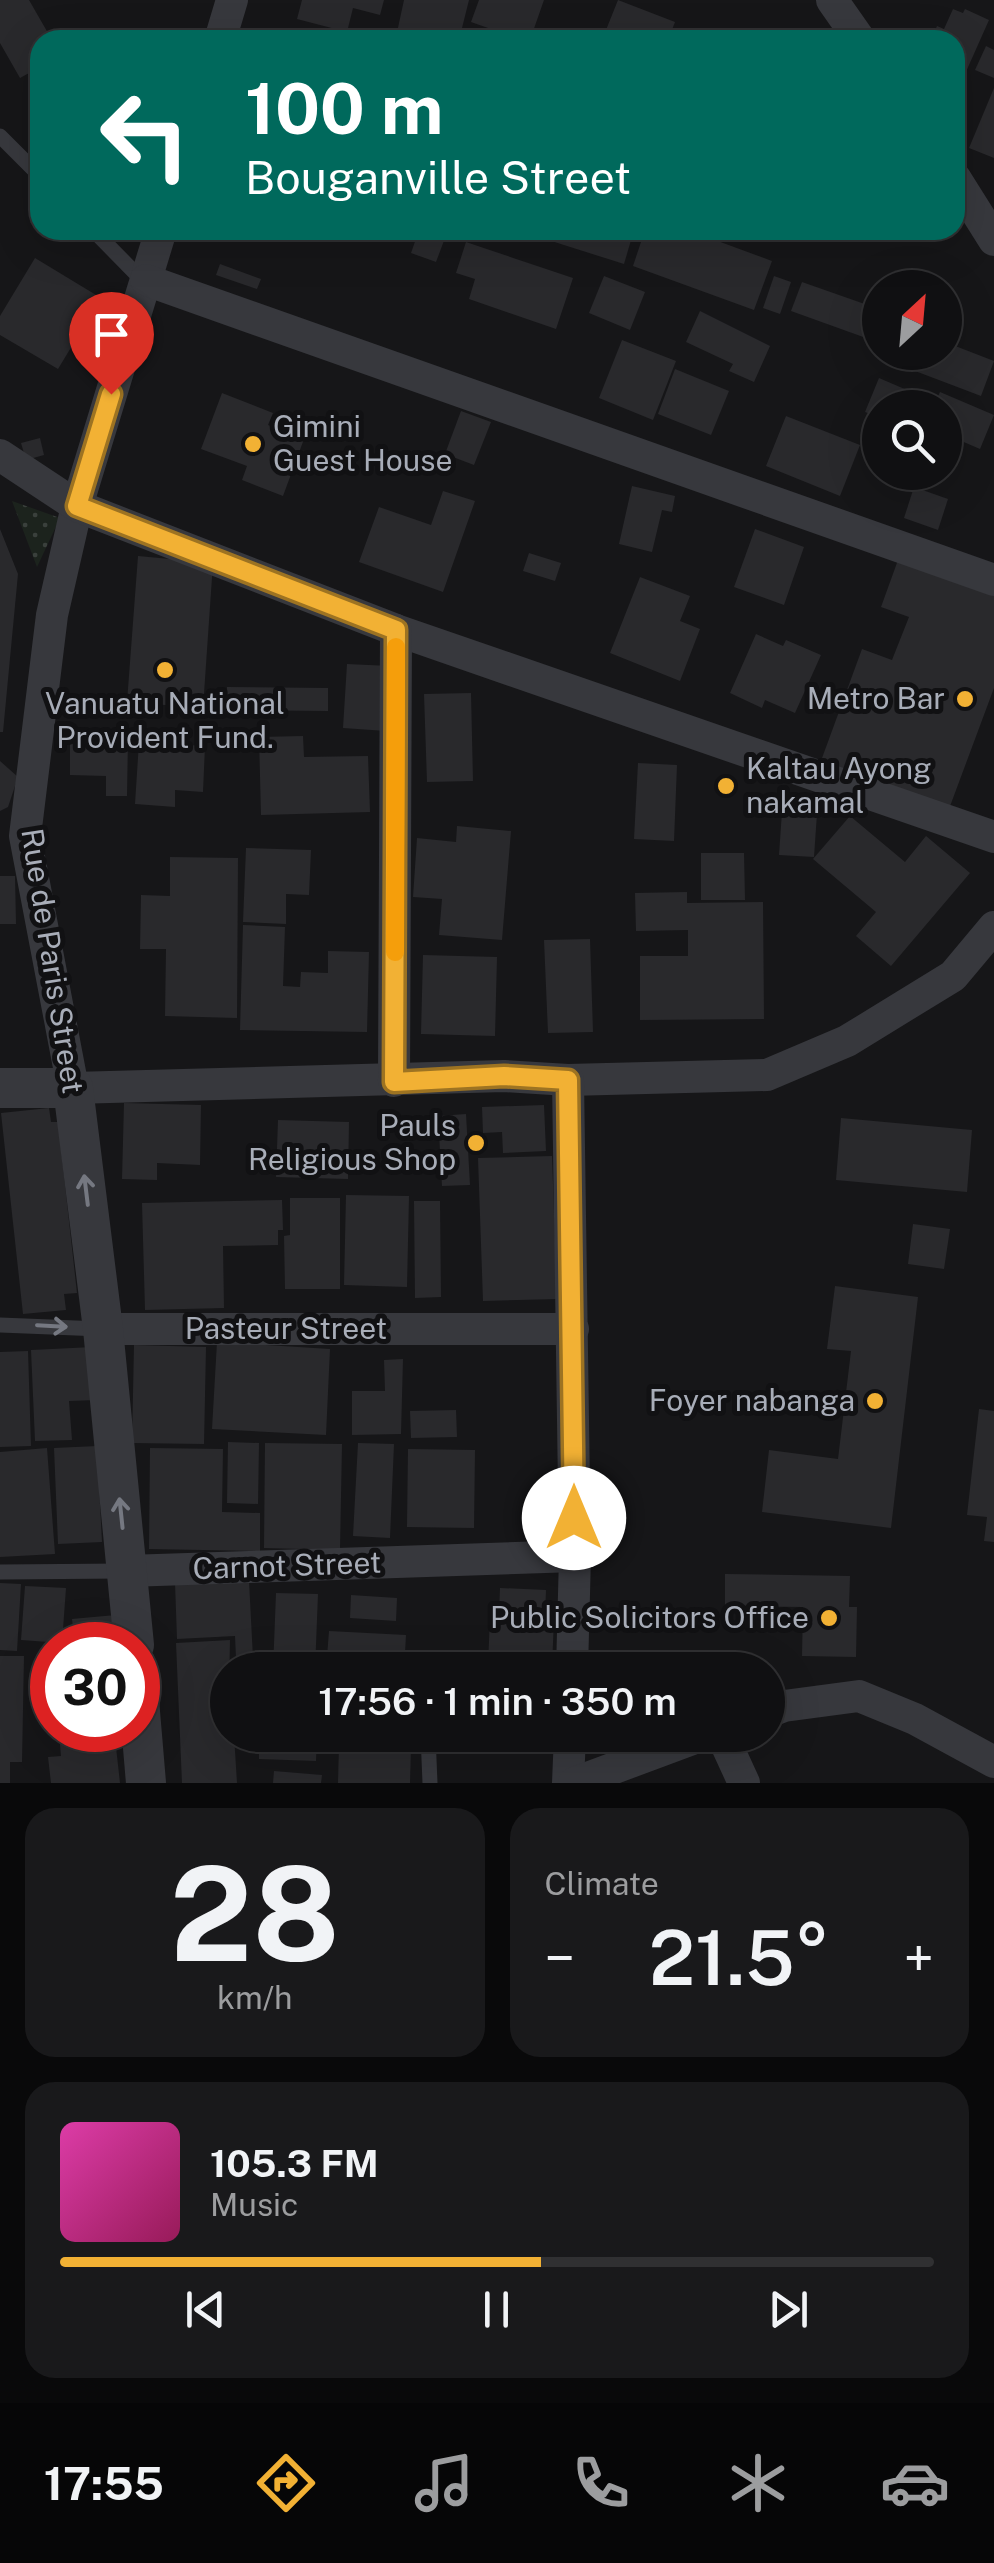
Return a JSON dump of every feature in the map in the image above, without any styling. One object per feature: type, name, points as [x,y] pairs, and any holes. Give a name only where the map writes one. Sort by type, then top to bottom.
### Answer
[{"type":"street","points":[[223,30],[232,0]]},
{"type":"street","points":[[832,0],[853,30]]},
{"type":"street","points":[[965,194],[994,240]]},
{"type":"street","name":"Rue de Paris Street","points":[[132,1622],[104,1329],[73,1088],[13,836],[52,615],[77,506],[159,240]]},
{"type":"street","points":[[146,282],[994,580]]},
{"type":"street","points":[[0,455],[77,506],[396,630],[994,836]]},
{"type":"street","points":[[394,1082],[396,630]]},
{"type":"street","points":[[0,1088],[394,1082],[504,1076],[568,1080],[767,1075],[847,1040],[954,976],[994,927]]},
{"type":"street","points":[[568,1080],[575,1556],[572,1652]]},
{"type":"street","name":"Pasteur Street","points":[[104,1329],[573,1330]]},
{"type":"street","name":"Carnot Street","points":[[127,1572],[575,1556]]},
{"type":"street","points":[[785,1706],[859,1696],[915,1719],[994,1762]]},
{"type":"street","points":[[143,1752],[146,1783]]},
{"type":"street","points":[[570,1752],[571,1783],[617,1774],[666,1752]]},
{"type":"street","points":[[730,1752],[744,1783]]},
{"type":"lane","points":[[0,136],[30,166]]},
{"type":"lane","points":[[103,240],[146,282]]},
{"type":"lane","name":"Pasteur Street","points":[[0,1325],[104,1329]]},
{"type":"lane","name":"Carnot Street","points":[[0,1572],[127,1572]]},
{"type":"lane","points":[[429,1752],[430,1783]]},
{"type":"shaded area","points":[[12,501],[60,518],[37,567]]},
{"type":"building","points":[[0,0],[29,0],[46,30],[30,30],[30,72],[20,78],[0,43]]},
{"type":"building","points":[[302,0],[384,0],[380,15],[353,8],[348,30],[297,19]]},
{"type":"building","points":[[404,0],[469,0],[462,30],[398,30]]},
{"type":"building","points":[[479,0],[544,0],[534,30],[487,30],[471,22]]},
{"type":"building","points":[[618,0],[675,22],[672,30],[606,30]]},
{"type":"building","points":[[953,9],[963,13],[965,9],[989,20],[965,74],[965,30],[935,30],[937,26],[944,29]]},
{"type":"building","points":[[986,46],[994,50],[994,78],[975,70]]},
{"type":"building","points":[[994,88],[994,158],[969,148]]},
{"type":"building","points":[[416,240],[444,240],[436,262],[411,253]]},
{"type":"building","points":[[548,240],[631,240],[624,264]]},
{"type":"building","points":[[642,240],[715,240],[772,261],[754,310],[633,266]]},
{"type":"building","points":[[466,242],[573,278],[556,329],[469,299],[475,279],[456,273]]},
{"type":"building","points":[[35,258],[101,298],[58,369],[0,335],[0,316]]},
{"type":"building","points":[[220,264],[261,279],[257,289],[216,275]]},
{"type":"building","points":[[604,276],[645,292],[630,330],[589,313]]},
{"type":"building","points":[[774,276],[791,282],[780,314],[763,308]]},
{"type":"building","points":[[802,282],[862,303],[862,337],[791,311]]},
{"type":"building","points":[[700,311],[770,346],[754,382],[729,371],[733,364],[686,342]]},
{"type":"building","points":[[622,340],[676,361],[653,420],[599,398]]},
{"type":"building","points":[[962,349],[994,361],[981,396],[913,370],[962,370]]},
{"type":"building","points":[[675,369],[729,391],[711,435],[658,414]]},
{"type":"building","points":[[879,378],[907,390],[874,390]]},
{"type":"building","name":"Gimini Guest House","points":[[222,393],[273,413],[268,425],[304,439],[283,496],[242,480],[247,466],[201,449]]},
{"type":"building","points":[[962,401],[994,415],[980,449],[962,441]]},
{"type":"building","points":[[461,411],[491,422],[474,465],[445,454]]},
{"type":"building","points":[[786,416],[860,445],[840,496],[766,466]]},
{"type":"building","points":[[40,438],[44,455],[26,460],[21,443]]},
{"type":"building","points":[[632,486],[675,496],[672,512],[662,510],[652,552],[619,544]]},
{"type":"building","points":[[913,490],[948,499],[938,530],[904,518]]},
{"type":"building","points":[[443,491],[475,501],[443,592],[359,562],[379,507],[431,525]]},
{"type":"building","points":[[0,529],[18,574],[3,732],[0,732]]},
{"type":"building","points":[[755,529],[804,547],[784,605],[734,587]]},
{"type":"building","points":[[529,553],[561,563],[555,581],[523,571]]},
{"type":"building","points":[[138,556],[213,563],[203,708],[127,702]]},
{"type":"building","points":[[898,560],[994,596],[994,688],[946,817],[818,769],[862,649],[892,660],[909,617],[881,607]]},
{"type":"building","points":[[640,577],[690,596],[680,621],[700,629],[680,681],[610,653]]},
{"type":"building","points":[[756,634],[783,646],[786,640],[821,655],[795,713],[765,700],[762,708],[730,693]]},
{"type":"building","points":[[347,664],[390,666],[386,731],[343,728]]},
{"type":"building","points":[[227,687],[328,688],[328,711],[226,710]]},
{"type":"building","points":[[471,693],[473,781],[427,782],[424,694]]},
{"type":"building","points":[[70,736],[128,738],[127,796],[106,796],[106,776],[70,775]]},
{"type":"building","points":[[303,736],[304,757],[368,756],[370,812],[261,815],[259,737]]},
{"type":"building","points":[[139,742],[205,746],[203,792],[175,790],[175,807],[135,804]]},
{"type":"building","points":[[0,761],[18,777],[8,807],[0,811]]},
{"type":"building","points":[[638,763],[677,765],[674,841],[634,839]]},
{"type":"building","points":[[783,797],[818,799],[814,857],[779,855]]},
{"type":"building","points":[[850,816],[905,862],[926,836],[970,873],[891,966],[856,936],[876,912],[813,859]]},
{"type":"building","points":[[457,826],[511,831],[502,940],[439,935],[442,899],[413,897],[417,838],[456,842]]},
{"type":"building","points":[[246,848],[311,850],[309,895],[286,894],[286,924],[243,922]]},
{"type":"building","points":[[701,853],[744,853],[745,900],[701,900]]},
{"type":"building","points":[[170,857],[238,858],[237,1018],[165,1016],[166,949],[140,949],[141,895],[170,896]]},
{"type":"building","points":[[0,876],[15,876],[16,924],[0,924]]},
{"type":"building","points":[[687,892],[687,903],[763,902],[764,1019],[640,1020],[640,956],[688,956],[688,930],[636,931],[635,893]]},
{"type":"building","points":[[243,925],[285,927],[283,986],[300,987],[301,972],[328,973],[328,951],[369,952],[367,1032],[240,1030]]},
{"type":"building","points":[[590,939],[593,1032],[548,1033],[544,940]]},
{"type":"building","points":[[423,955],[497,957],[495,1036],[421,1034]]},
{"type":"building","points":[[124,1103],[201,1105],[200,1165],[157,1163],[157,1180],[122,1179]]},
{"type":"building","points":[[544,1105],[546,1151],[503,1153],[502,1132],[483,1133],[482,1107]]},
{"type":"building","points":[[49,1108],[51,1122],[58,1122],[77,1293],[64,1294],[66,1310],[23,1314],[1,1113]]},
{"type":"building","points":[[466,1114],[470,1185],[442,1186],[438,1116]]},
{"type":"building","points":[[841,1118],[972,1130],[967,1192],[836,1180]]},
{"type":"building","points":[[278,1120],[349,1122],[348,1179],[276,1177]]},
{"type":"building","points":[[552,1156],[557,1299],[483,1301],[478,1158]]},
{"type":"building","points":[[346,1195],[409,1196],[407,1287],[344,1285]]},
{"type":"building","points":[[290,1198],[340,1198],[340,1289],[285,1289],[284,1236],[290,1235]]},
{"type":"building","points":[[282,1200],[283,1230],[278,1230],[278,1245],[223,1246],[224,1308],[145,1310],[142,1203]]},
{"type":"building","points":[[414,1201],[440,1201],[441,1297],[415,1298]]},
{"type":"building","points":[[913,1224],[950,1229],[944,1269],[908,1264]]},
{"type":"building","name":"Foyer nabanga","points":[[835,1286],[918,1297],[891,1528],[762,1512],[769,1450],[838,1459],[851,1351],[827,1349]]},
{"type":"building","points":[[217,1342],[330,1349],[326,1435],[212,1429]]},
{"type":"building","points":[[134,1345],[206,1347],[204,1444],[132,1443]]},
{"type":"building","points":[[93,1347],[97,1400],[69,1401],[72,1440],[35,1441],[31,1350]]},
{"type":"building","points":[[28,1351],[31,1446],[0,1447],[0,1352]]},
{"type":"building","points":[[403,1359],[401,1434],[352,1435],[352,1391],[385,1391],[384,1360]]},
{"type":"building","points":[[979,1409],[994,1411],[994,1542],[984,1541],[987,1517],[967,1515]]},
{"type":"building","points":[[456,1410],[457,1437],[411,1438],[410,1411]]},
{"type":"building","points":[[228,1442],[259,1443],[258,1504],[227,1503]]},
{"type":"building","points":[[265,1443],[342,1444],[340,1550],[264,1548]]},
{"type":"building","points":[[358,1443],[394,1444],[390,1538],[353,1536]]},
{"type":"building","points":[[97,1446],[102,1542],[58,1544],[54,1448]]},
{"type":"building","points":[[47,1448],[55,1554],[0,1557],[0,1452]]},
{"type":"building","points":[[150,1448],[223,1449],[222,1512],[260,1513],[260,1551],[149,1549]]},
{"type":"building","points":[[408,1449],[475,1450],[474,1528],[407,1527]]},
{"type":"building","points":[[725,1574],[850,1576],[849,1607],[857,1607],[856,1657],[802,1656],[803,1607],[725,1606]]},
{"type":"building","points":[[249,1581],[253,1652],[236,1652],[235,1636],[177,1639],[175,1583]]},
{"type":"building","points":[[0,1583],[21,1584],[17,1651],[0,1650]]},
{"type":"building","points":[[25,1586],[66,1588],[64,1622],[30,1622],[30,1641],[21,1640]]},
{"type":"building","points":[[500,1588],[546,1590],[545,1616],[499,1614]]},
{"type":"building","points":[[276,1593],[318,1594],[316,1652],[274,1652]]},
{"type":"building","points":[[351,1595],[397,1598],[396,1621],[350,1618]]},
{"type":"building","points":[[116,1615],[117,1622],[72,1622],[72,1619]]},
{"type":"building","points":[[490,1616],[554,1618],[553,1652],[489,1652]]},
{"type":"building","points":[[329,1631],[406,1635],[405,1652],[327,1652]]},
{"type":"building","points":[[230,1640],[230,1652],[210,1652],[210,1752],[235,1752],[237,1783],[182,1783],[176,1643]]},
{"type":"building","points":[[0,1656],[24,1656],[22,1762],[10,1762],[10,1783],[0,1783]]},
{"type":"building","points":[[61,1752],[117,1752],[120,1783],[51,1783],[48,1757],[61,1756]]},
{"type":"building","points":[[259,1752],[316,1752],[316,1761],[259,1759]]},
{"type":"building","points":[[339,1752],[411,1752],[410,1783],[338,1783]]},
{"type":"building","points":[[274,1771],[322,1775],[321,1783],[273,1783]]},
{"type":"slow traffic","points":[[395,952],[396,647]]},
{"type":"place","name":"Gimini Guest House","points":[[253,444]]},
{"type":"place","name":"Vanuatu National Provident Fund.","points":[[165,670]]},
{"type":"place","name":"Metro Bar","points":[[965,699]]},
{"type":"place","name":"Kaltau Ayong nakamal","points":[[726,786]]},
{"type":"place","name":"Pauls Religious Shop","points":[[476,1143]]},
{"type":"place","name":"Foyer nabanga","points":[[875,1401]]},
{"type":"place","name":"Public Solicitors Office","points":[[829,1618]]},
{"type":"route","points":[[111,394],[77,506],[396,630],[394,1082],[504,1076],[568,1080],[574,1518]]}]
